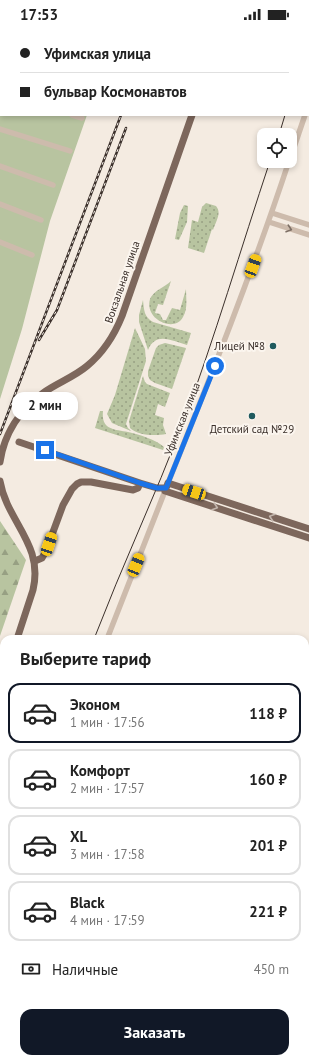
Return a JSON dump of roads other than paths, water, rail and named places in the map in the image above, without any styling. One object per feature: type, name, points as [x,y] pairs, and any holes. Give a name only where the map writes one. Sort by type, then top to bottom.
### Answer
[{"type":"main road","name":"Вокзальная улица","points":[[0,462],[9,433],[16,419],[43,393],[87,366],[103,352],[114,335],[192,116]]},
{"type":"main road","points":[[19,442],[140,483],[157,488],[166,488],[309,529]]},
{"type":"main road","points":[[0,481],[5,499],[28,541],[36,574],[35,582],[18,635]]},
{"type":"main road","points":[[34,561],[42,558],[46,551],[63,504],[74,486],[81,482],[91,482],[133,490],[138,488],[140,483]]},
{"type":"main road","points":[[166,488],[309,538]]},
{"type":"street","points":[[75,116],[82,118]]},
{"type":"street","name":"Уфимская улица","points":[[297,137],[304,116]]},
{"type":"street","points":[[0,129],[70,151]]},
{"type":"street","points":[[0,166],[53,185]]},
{"type":"street","name":"Уфимская улица","points":[[109,635],[209,382],[269,222],[287,168]]},
{"type":"street","points":[[0,204],[41,220]]},
{"type":"street","points":[[272,213],[309,226]]},
{"type":"street","points":[[269,222],[309,235]]},
{"type":"street","points":[[0,242],[32,255]]},
{"type":"tram line","points":[[281,128],[285,116]]},
{"type":"tram line","points":[[96,635],[195,391],[268,168]]},
{"type":"railway","points":[[0,434],[121,116]]},
{"type":"railway","points":[[39,340],[57,310],[126,128]]},
{"type":"place","name":"Лицей №8","points":[[273,346]]},
{"type":"place","name":"Детский сад №29","points":[[252,416]]}]
